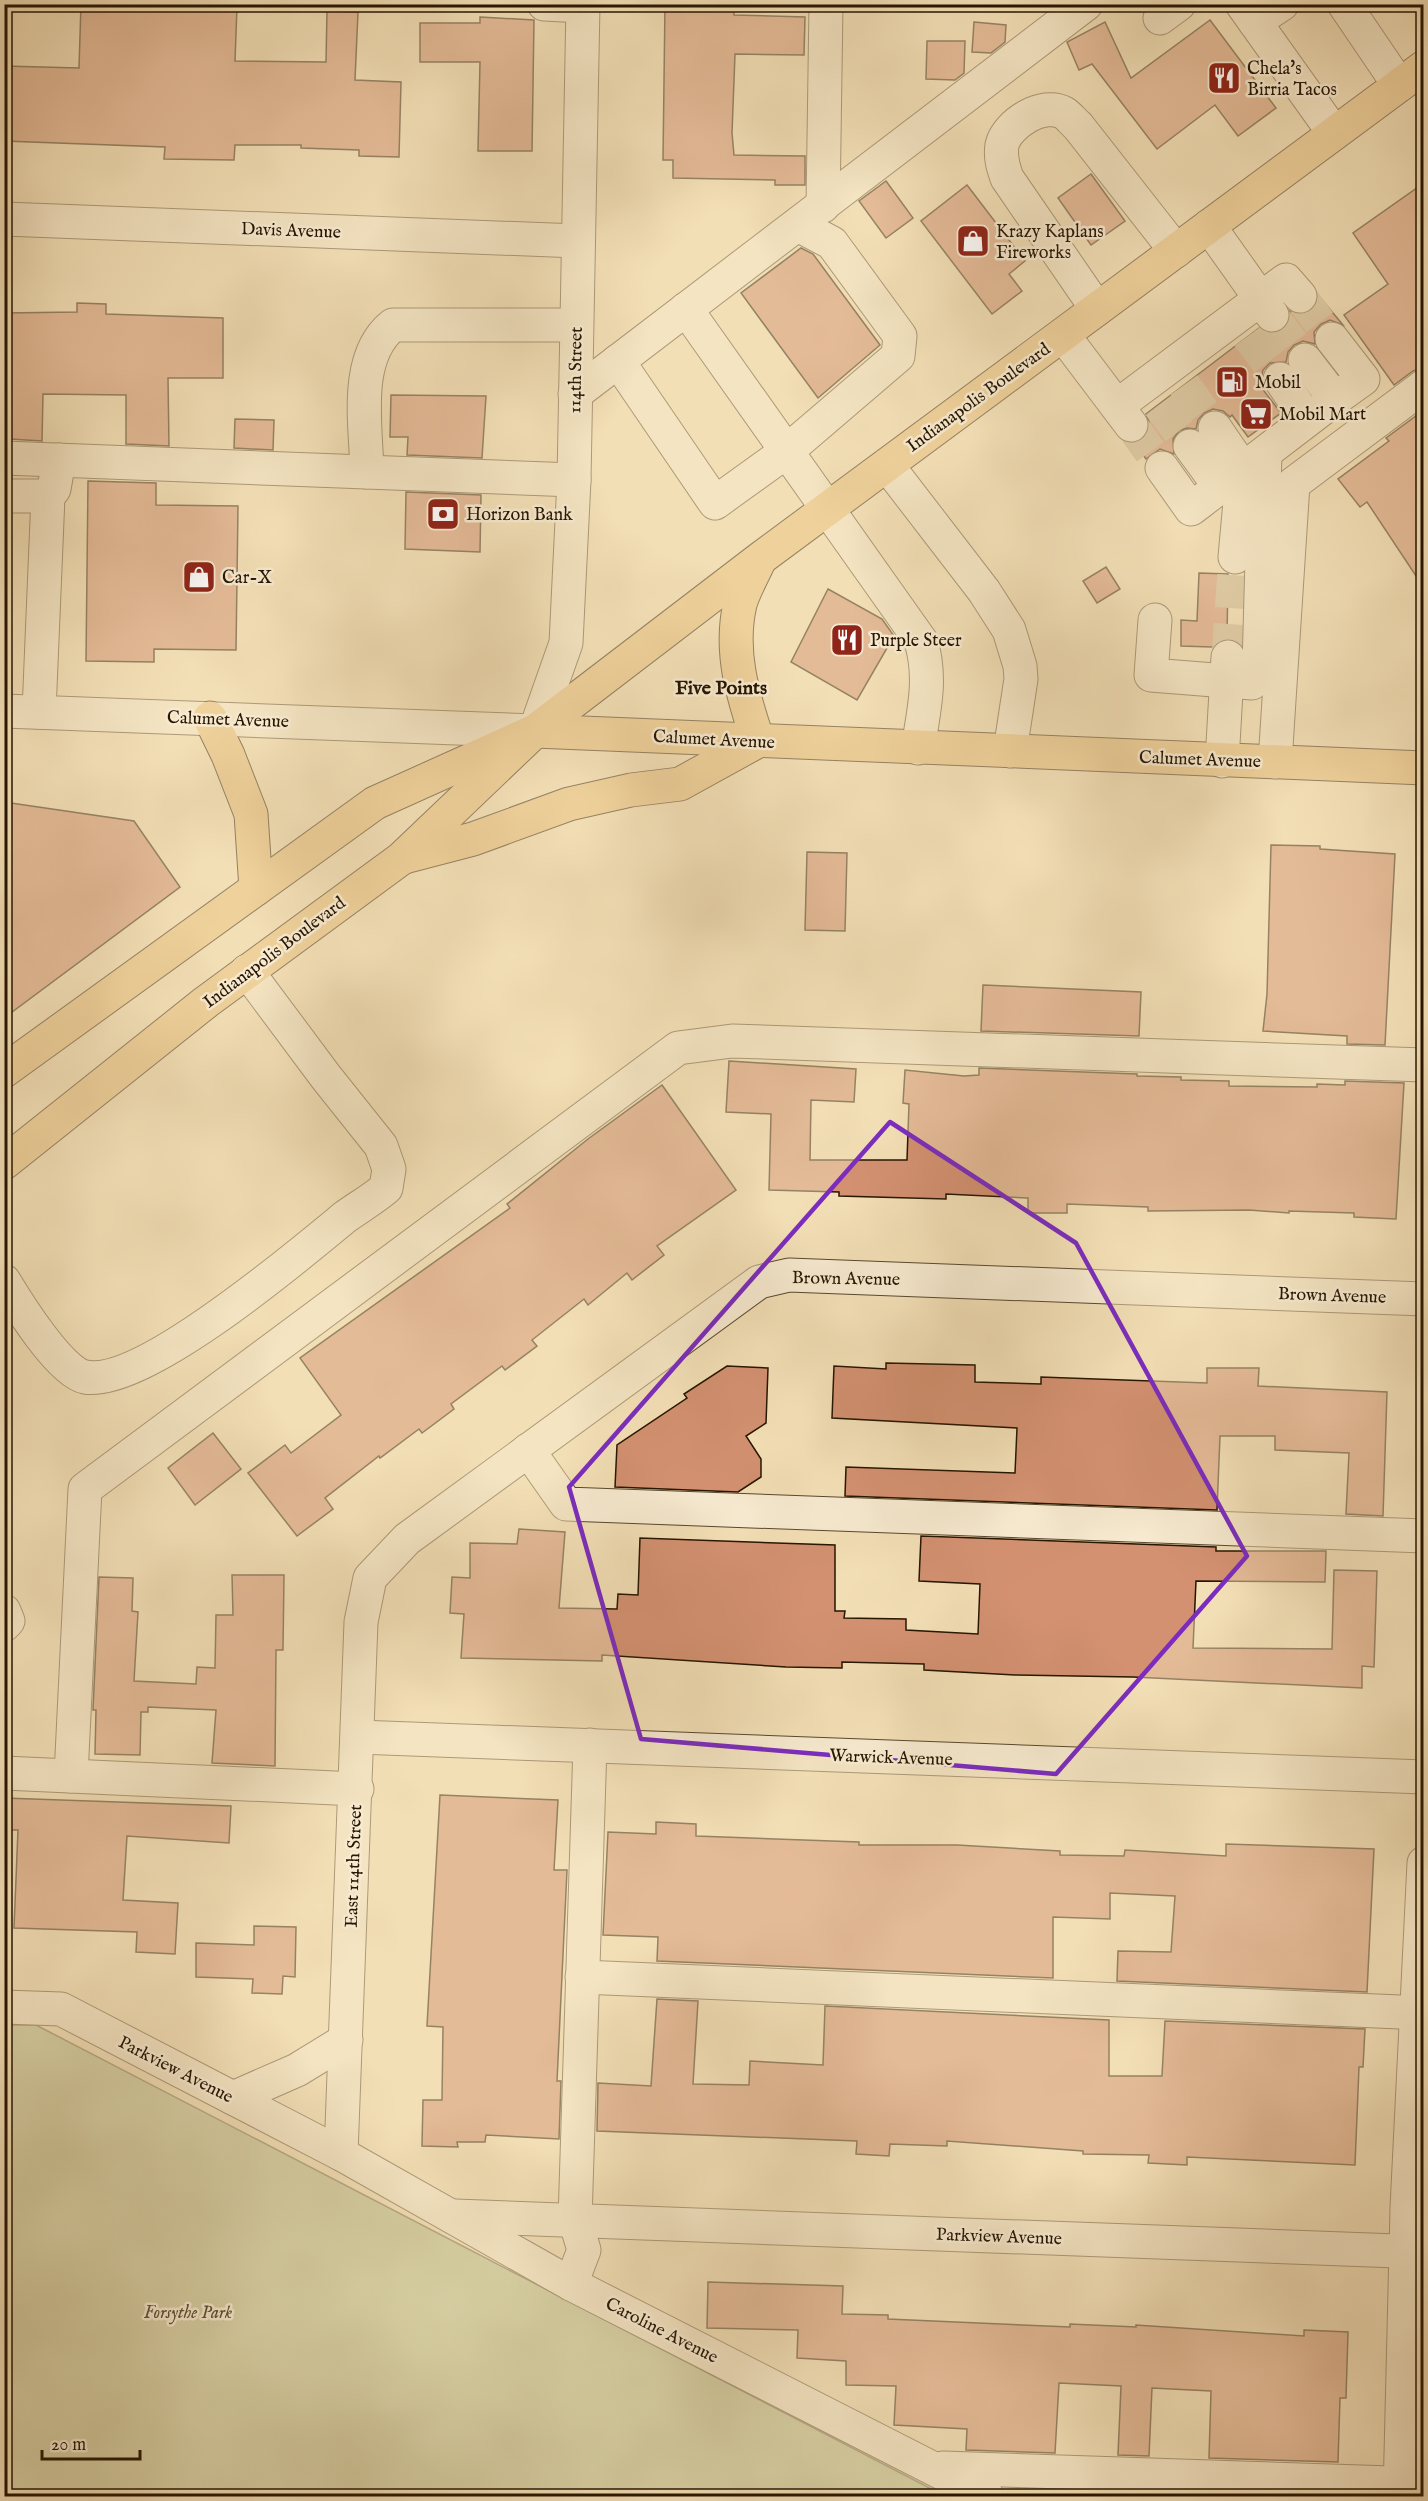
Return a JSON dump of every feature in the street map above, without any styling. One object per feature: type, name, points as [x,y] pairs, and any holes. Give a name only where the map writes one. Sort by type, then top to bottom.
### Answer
[{"type":"main road","name":"Indianapolis Boulevard","points":[[4,1163],[247,971],[402,858],[535,731],[761,558],[1411,76]]},
{"type":"main road","points":[[402,858],[473,839],[569,804],[631,790],[680,784],[758,741],[744,698],[735,659],[740,603],[761,558]]},
{"type":"main road","points":[[210,718],[228,755],[251,814],[256,889]]},
{"type":"main road","name":"Indianapolis Boulevard","points":[[4,1071],[375,803],[535,731]]},
{"type":"main road","name":"Calumet Avenue","points":[[535,731],[1424,768]]},
{"type":"street","points":[[544,4],[583,5]]},
{"type":"street","points":[[618,361],[715,502],[787,451],[898,356],[900,336],[811,216],[826,4]]},
{"type":"street","points":[[575,393],[811,216],[1086,4]]},
{"type":"street","points":[[1282,4],[1249,13],[1334,134]]},
{"type":"street","points":[[1344,4],[1411,76]]},
{"type":"street","name":"114th Street","points":[[535,731],[566,643],[574,480],[583,5]]},
{"type":"street","points":[[1097,309],[1007,178],[1001,164],[1002,144],[1012,127],[1045,111],[1062,112],[1078,126],[1176,251]]},
{"type":"street","name":"Davis Avenue","points":[[4,219],[578,242]]},
{"type":"street","points":[[1209,226],[1254,318]]},
{"type":"street","points":[[1063,335],[1124,416],[1254,318],[1286,280],[1300,296]]},
{"type":"street","points":[[686,309],[921,641],[928,668],[928,684],[918,748]]},
{"type":"street","points":[[367,472],[366,386],[371,352],[379,336],[393,325],[576,325]]},
{"type":"street","points":[[1162,468],[1191,509],[1307,419],[1363,379],[1332,339]]},
{"type":"street","points":[[1307,419],[1292,369],[1335,399]]},
{"type":"street","points":[[1275,762],[1293,484],[1424,386]]},
{"type":"street","points":[[1155,620],[1151,675],[1228,669],[1252,683],[1259,667],[1242,470],[1202,437]]},
{"type":"street","points":[[4,458],[574,480]]},
{"type":"street","points":[[39,712],[48,496],[54,489],[58,460]]},
{"type":"street","points":[[887,465],[984,591],[1009,630],[1022,680],[1010,751]]},
{"type":"street","points":[[1235,557],[1242,470]]},
{"type":"street","points":[[4,496],[48,496]]},
{"type":"street","points":[[1222,761],[1228,669]]},
{"type":"street","name":"Calumet Avenue","points":[[4,711],[535,731]]},
{"type":"street","points":[[4,1281],[28,1319],[66,1366],[84,1377],[107,1378],[153,1359],[252,1292],[386,1188],[389,1169],[381,1146],[247,971]]},
{"type":"street","points":[[71,1776],[85,1489],[678,1048],[732,1041],[1424,1065]]},
{"type":"street","name":"Brown Avenue","points":[[370,1578],[407,1539],[759,1282],[789,1275],[1424,1299]]},
{"type":"street","points":[[528,1450],[566,1504],[1424,1536]]},
{"type":"street","name":"East 114th Street","points":[[341,2154],[357,1789],[361,1622],[370,1578]]},
{"type":"street","points":[[4,1611],[8,1622],[4,1625]]},
{"type":"street","name":"Warwick Avenue","points":[[358,1737],[1424,1777]]},
{"type":"street","points":[[571,2284],[584,2250],[575,2220],[590,1746]]},
{"type":"street","points":[[4,1773],[357,1789]]},
{"type":"street","points":[[934,2468],[1408,2488],[1424,1863]]},
{"type":"street","points":[[582,1977],[1420,2013]]},
{"type":"street","name":"Parkview Avenue","points":[[4,2007],[62,2009],[341,2154]]},
{"type":"street","points":[[233,2098],[279,2079],[346,2040]]},
{"type":"street","name":"Caroline Avenue","points":[[341,2154],[571,2284],[987,2496]]},
{"type":"street","name":"Parkview Avenue","points":[[450,2216],[1415,2251]]},
{"type":"highlighted area","points":[[890,1122],[1076,1243],[1247,1556],[1056,1774],[641,1739],[569,1487]]},
{"type":"green space","name":"Forsythe Park","points":[[5,2025],[36,2025],[945,2496],[5,2496]]},
{"type":"building","points":[[81,4],[237,6],[235,61],[326,62],[327,11],[358,12],[355,80],[401,82],[399,157],[359,156],[359,150],[301,148],[301,145],[235,145],[234,160],[164,159],[165,147],[4,141],[4,66],[79,68]]},
{"type":"building","points":[[665,4],[734,4],[734,15],[805,17],[804,55],[735,54],[732,133],[734,155],[805,156],[805,185],[775,185],[775,180],[673,178],[673,160],[663,160]]},
{"type":"building","points":[[480,17],[534,20],[532,151],[478,151],[480,62],[420,62],[420,23],[480,23]]},
{"type":"building","points":[[1210,20],[1276,108],[1238,136],[1215,105],[1157,149],[1092,64],[1079,70],[1067,42],[1105,22],[1131,78]]},
{"type":"building","points":[[974,22],[1006,25],[1005,42],[991,53],[972,52]]},
{"type":"building","points":[[927,41],[965,41],[964,73],[955,80],[926,79]]},
{"type":"building","points":[[1091,174],[1125,221],[1091,245],[1058,198]]},
{"type":"building","points":[[886,181],[913,218],[886,238],[859,201]]},
{"type":"building","points":[[1424,183],[1424,368],[1413,371],[1394,385],[1344,315],[1388,284],[1353,233]]},
{"type":"building","name":"Krazy Kaplans Fireworks","points":[[967,185],[1025,261],[1009,274],[1022,291],[992,314],[921,221]]},
{"type":"building","points":[[801,248],[813,254],[880,345],[818,398],[741,293]]},
{"type":"building","name":"Mobil","points":[[1318,295],[1343,325],[1330,320],[1321,324],[1314,332],[1315,344],[1303,341],[1294,345],[1288,352],[1286,362],[1270,363],[1263,370],[1261,380],[1264,391],[1281,413],[1248,437],[1232,415],[1230,417],[1223,411],[1213,409],[1204,413],[1198,420],[1196,429],[1187,428],[1179,431],[1173,439],[1174,454],[1160,449],[1146,459],[1135,443],[1143,440],[1148,432],[1149,422],[1146,414],[1259,328],[1274,334],[1282,331],[1289,323],[1290,311],[1303,314],[1312,310],[1317,303]]},
{"type":"building","points":[[77,303],[106,304],[106,314],[223,318],[223,378],[168,378],[169,446],[126,444],[126,395],[43,394],[42,441],[10,439],[11,367],[4,367],[4,313],[77,312]]},
{"type":"building","points":[[391,395],[486,396],[482,458],[407,455],[408,437],[390,437]]},
{"type":"building","points":[[1424,410],[1424,588],[1367,502],[1360,507],[1338,479],[1389,441],[1386,438]]},
{"type":"building","points":[[235,419],[274,420],[273,450],[234,448]]},
{"type":"building","points":[[88,481],[156,483],[156,505],[238,506],[236,650],[154,649],[154,662],[86,661]]},
{"type":"building","name":"Horizon Bank","points":[[406,492],[481,495],[480,552],[405,549]]},
{"type":"building","points":[[1106,567],[1120,589],[1097,603],[1083,581]]},
{"type":"building","points":[[1199,573],[1228,574],[1227,639],[1219,641],[1212,647],[1181,646],[1181,620],[1197,621]]},
{"type":"building","name":"Purple Steer","points":[[828,589],[882,619],[894,636],[857,700],[791,662]]},
{"type":"building","points":[[4,802],[134,821],[180,887],[4,1018]]},
{"type":"building","points":[[1271,845],[1320,846],[1320,849],[1395,854],[1385,1045],[1347,1044],[1347,1036],[1263,1031],[1267,994]]},
{"type":"building","points":[[807,852],[847,853],[845,931],[805,930]]},
{"type":"building","points":[[983,985],[1141,992],[1139,1036],[981,1031]]},
{"type":"building","points":[[729,1061],[856,1069],[854,1102],[811,1100],[810,1160],[907,1160],[909,1104],[903,1103],[905,1070],[964,1076],[979,1075],[979,1068],[1137,1074],[1137,1076],[1181,1077],[1181,1080],[1229,1081],[1229,1086],[1317,1087],[1317,1084],[1345,1085],[1345,1081],[1404,1083],[1396,1219],[1354,1217],[1354,1213],[1289,1211],[1289,1213],[1249,1210],[1148,1211],[1148,1207],[1067,1204],[1067,1213],[1028,1213],[1028,1198],[946,1194],[946,1199],[839,1196],[839,1192],[769,1190],[771,1114],[726,1112]]},
{"type":"building","points":[[662,1085],[736,1190],[657,1246],[664,1255],[632,1280],[627,1273],[588,1305],[584,1299],[532,1340],[537,1346],[505,1370],[502,1366],[451,1404],[454,1409],[422,1433],[419,1429],[380,1458],[379,1456],[325,1498],[333,1509],[297,1536],[248,1473],[285,1445],[291,1453],[341,1415],[300,1358],[510,1208],[507,1204],[588,1139]]},
{"type":"building","points":[[886,1363],[975,1365],[975,1382],[1041,1384],[1041,1377],[1207,1383],[1207,1368],[1259,1368],[1258,1386],[1387,1392],[1383,1516],[1346,1514],[1349,1453],[1275,1450],[1275,1436],[1220,1436],[1217,1510],[845,1496],[846,1467],[1015,1473],[1017,1428],[832,1418],[834,1366],[886,1369]]},
{"type":"building","points":[[727,1366],[768,1368],[766,1423],[746,1436],[761,1459],[761,1477],[738,1492],[615,1487],[617,1445],[687,1398],[684,1394]]},
{"type":"building","points":[[213,1433],[241,1469],[195,1505],[168,1468]]},
{"type":"building","points":[[519,1529],[565,1532],[559,1608],[617,1609],[618,1594],[638,1595],[640,1538],[835,1545],[835,1611],[845,1611],[844,1618],[906,1619],[906,1630],[978,1634],[980,1584],[919,1581],[921,1536],[1216,1547],[1216,1551],[1326,1551],[1325,1582],[1196,1581],[1193,1648],[1332,1649],[1334,1570],[1377,1571],[1374,1667],[1362,1666],[1362,1688],[1133,1677],[1015,1675],[924,1670],[924,1664],[842,1662],[842,1668],[786,1667],[602,1655],[602,1661],[461,1658],[464,1614],[450,1613],[452,1577],[470,1578],[470,1543],[517,1544]]},
{"type":"building","points":[[232,1575],[284,1575],[283,1650],[276,1650],[275,1766],[212,1763],[216,1710],[148,1707],[148,1712],[141,1712],[140,1755],[95,1754],[96,1710],[93,1710],[99,1577],[133,1578],[132,1611],[138,1612],[134,1681],[196,1684],[197,1667],[215,1668],[216,1615],[233,1615]]},
{"type":"building","points":[[440,1795],[558,1800],[554,1870],[567,1870],[557,2081],[561,2081],[559,2139],[486,2135],[485,2142],[457,2142],[458,2147],[422,2146],[423,2100],[442,2100],[443,2027],[427,2026]]},
{"type":"building","points":[[4,1798],[231,1806],[229,1843],[127,1836],[123,1900],[178,1903],[175,1954],[136,1952],[137,1932],[14,1928],[18,1830],[4,1830]]},
{"type":"building","points":[[656,1822],[696,1824],[696,1836],[859,1842],[859,1845],[957,1845],[1060,1851],[1060,1855],[1124,1856],[1125,1850],[1226,1856],[1226,1844],[1374,1849],[1367,1992],[1117,1981],[1118,1951],[1171,1952],[1175,1896],[1110,1893],[1110,1919],[1053,1917],[1053,1978],[657,1961],[658,1937],[603,1935],[608,1832],[656,1834]]},
{"type":"building","points":[[254,1926],[296,1927],[295,1977],[283,1976],[282,1994],[252,1993],[253,1979],[196,1977],[196,1943],[254,1945]]},
{"type":"building","points":[[657,1999],[698,2001],[693,2084],[749,2085],[750,2061],[823,2065],[825,2006],[1109,2020],[1109,2076],[1162,2076],[1165,2021],[1365,2029],[1363,2067],[1359,2067],[1355,2165],[1187,2157],[1187,2165],[1148,2163],[1149,2155],[1083,2154],[1083,2151],[947,2141],[947,2146],[890,2144],[889,2156],[856,2154],[857,2141],[597,2131],[598,2083],[651,2086]]},
{"type":"building","points":[[708,2282],[843,2286],[842,2314],[888,2315],[888,2319],[1070,2327],[1070,2324],[1136,2327],[1136,2325],[1304,2336],[1304,2330],[1348,2332],[1346,2398],[1340,2398],[1338,2462],[1209,2458],[1211,2391],[1152,2388],[1149,2456],[1118,2455],[1121,2386],[1059,2383],[1055,2453],[966,2450],[967,2429],[894,2425],[896,2386],[846,2385],[846,2361],[797,2358],[798,2330],[707,2328]]},
{"type":"tunnel","points":[[1300,296],[1332,339]]},
{"type":"tunnel","points":[[1273,317],[1305,360]]},
{"type":"tunnel","points":[[1248,336],[1280,379]]},
{"type":"tunnel","points":[[1184,385],[1215,428]]},
{"type":"tunnel","points":[[1159,405],[1190,446]]},
{"type":"tunnel","points":[[1131,425],[1162,468]]},
{"type":"tunnel","points":[[1228,657],[1235,557]]},
{"type":"place","name":"Chela's Birria Tacos","points":[[1224,78]]},
{"type":"place","name":"Krazy Kaplans Fireworks","points":[[973,241]]},
{"type":"place","name":"Mobil","points":[[1232,382]]},
{"type":"place","name":"Mobil Mart","points":[[1256,414]]},
{"type":"place","name":"Horizon Bank","points":[[443,514]]},
{"type":"place","name":"Car-X","points":[[199,577]]},
{"type":"place","name":"Purple Steer","points":[[847,640]]},
{"type":"district","name":"Five Points","points":[[721,687]]}]
